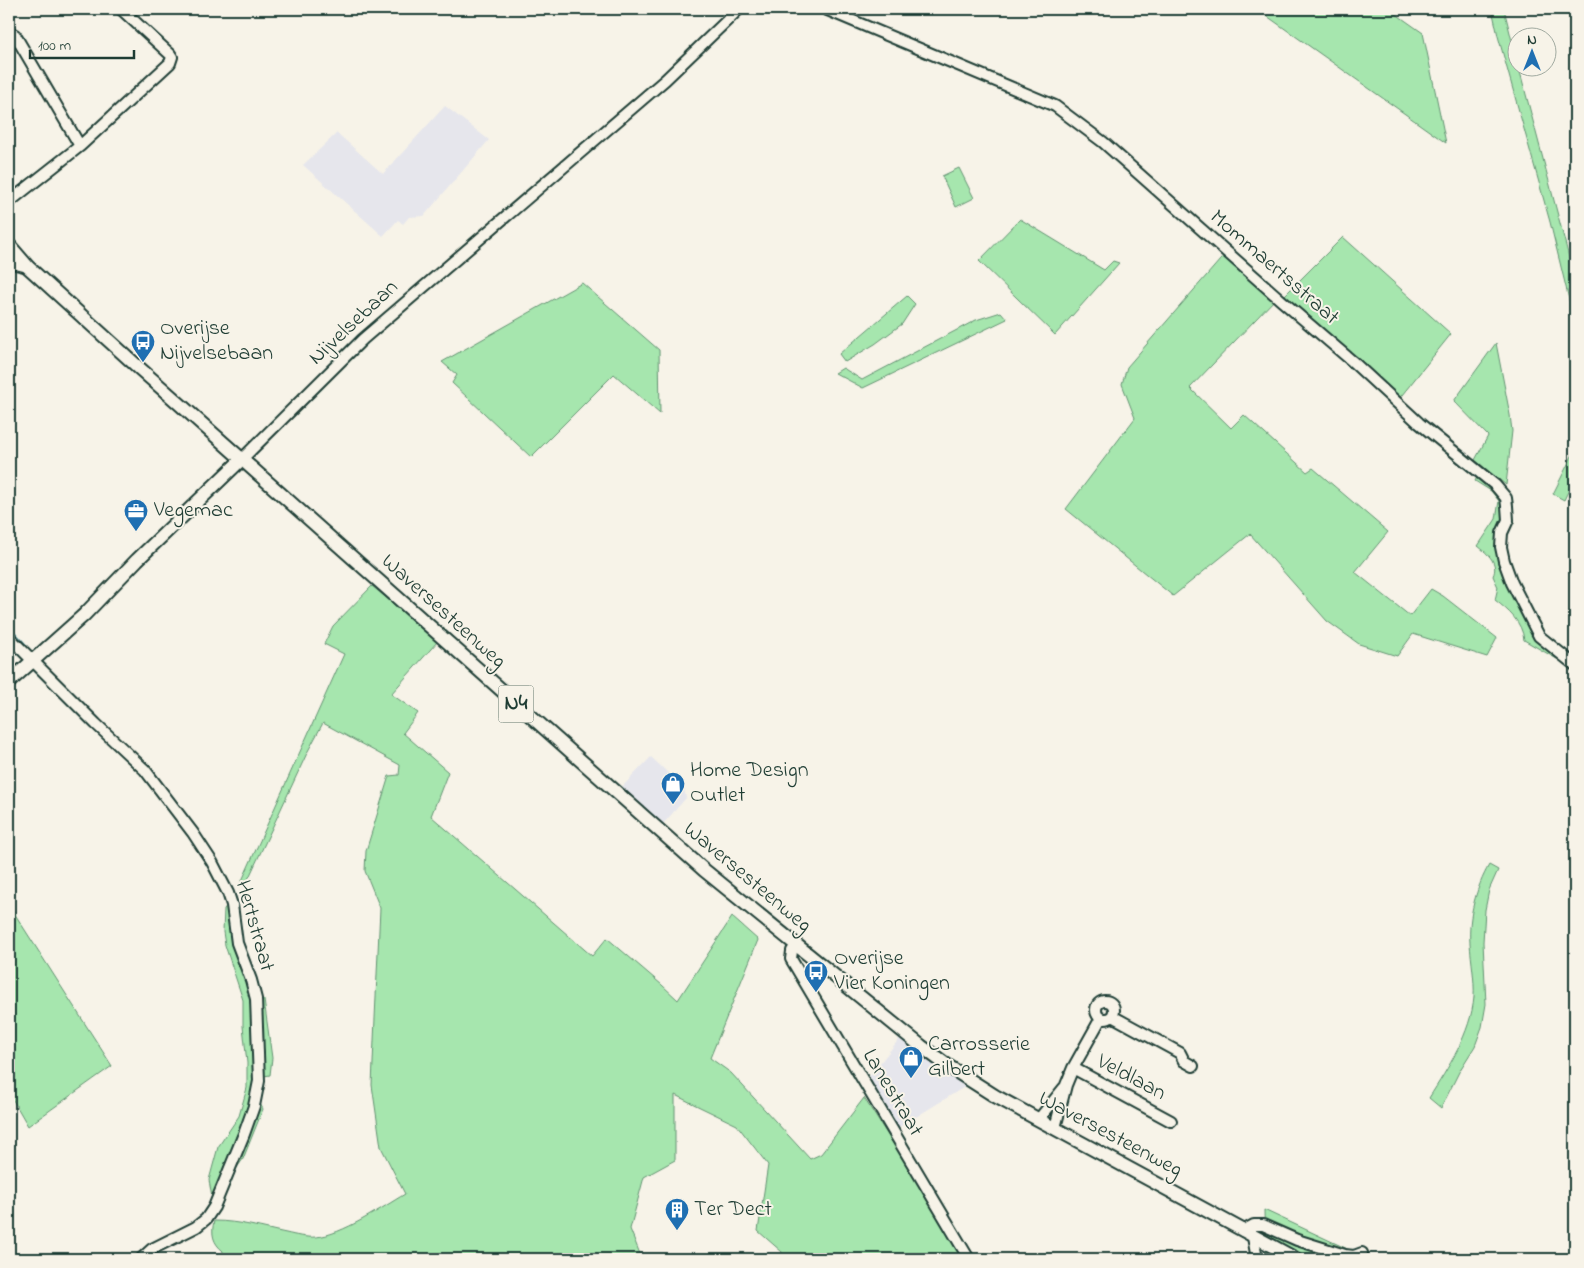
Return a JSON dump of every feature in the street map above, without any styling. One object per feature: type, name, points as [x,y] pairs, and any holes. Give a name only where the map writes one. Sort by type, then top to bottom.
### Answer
[{"type":"main road","name":"Waversesteenweg","points":[[9,245],[28,267],[704,870],[944,1063],[995,1096],[1296,1259]]},
{"type":"main road","name":"Nijvelsebaan","points":[[9,682],[84,615],[137,560],[242,459]]},
{"type":"street","points":[[9,202],[80,146],[172,60],[170,54],[121,9]]},
{"type":"street","name":"Nijvelsebaan","points":[[242,459],[363,339],[665,80],[739,9]]},
{"type":"street","name":"Mommaertsstraat","points":[[825,9],[1055,106],[1103,142],[1352,361],[1419,423],[1496,485],[1506,498],[1508,506],[1508,520],[1502,533],[1501,547],[1512,583],[1539,636],[1575,665]]},
{"type":"street","points":[[9,32],[15,35],[80,146]]},
{"type":"street","points":[[9,261],[28,267]]},
{"type":"street","name":"Hertstraat","points":[[9,636],[33,662],[145,770],[162,790],[212,862],[232,905],[237,943],[256,999],[259,1081],[254,1106],[214,1207],[206,1219],[196,1227],[152,1249],[141,1259]]},
{"type":"street","name":"Lanestraat","points":[[796,945],[792,951],[791,959],[969,1259]]},
{"type":"street","name":"Veldlaan","points":[[1103,1001],[1109,1001],[1113,1005],[1114,1011],[1112,1016],[1106,1019],[1101,1018],[1096,1010],[1098,1004],[1103,1001]]},
{"type":"street","name":"Veldlaan","points":[[1112,1016],[1180,1052],[1184,1061],[1194,1066]]},
{"type":"street","name":"Veldlaan","points":[[1055,1128],[1066,1086],[1073,1068],[1101,1018]]},
{"type":"street","name":"Veldlaan","points":[[1073,1068],[1171,1121]]},
{"type":"street","name":"Veldlaan","points":[[1039,1119],[1066,1086]]},
{"type":"street","points":[[1257,1259],[1248,1234],[1254,1224],[1263,1225],[1297,1240],[1345,1255],[1354,1256],[1362,1253]]},
{"type":"shaded area","points":[[445,106],[489,140],[424,216],[409,217],[403,224],[398,220],[383,236],[303,165],[337,133],[383,174]]},
{"type":"shaded area","points":[[651,757],[684,788],[686,798],[663,824],[622,787]]},
{"type":"shaded area","points":[[900,1038],[966,1086],[898,1128],[868,1078]]},
{"type":"green space","points":[[1257,9],[1389,9],[1423,33],[1446,143]]},
{"type":"green space","points":[[1492,9],[1504,9],[1509,28],[1506,28],[1506,65]]},
{"type":"green space","points":[[1510,78],[1522,78],[1575,280],[1575,324],[1550,222]]},
{"type":"green space","points":[[959,168],[974,198],[956,207],[942,176]]},
{"type":"green space","points":[[1020,219],[1104,270],[1113,261],[1119,263],[1055,335],[979,261]]},
{"type":"green space","points":[[1343,237],[1451,334],[1398,400],[1282,298]]},
{"type":"green space","points":[[1227,252],[1277,297],[1190,388],[1231,428],[1244,415],[1307,472],[1313,468],[1388,532],[1355,572],[1410,616],[1431,589],[1443,596],[1497,638],[1487,657],[1413,634],[1397,656],[1359,644],[1327,621],[1250,534],[1173,596],[1066,509],[1135,418],[1122,384],[1127,367]]},
{"type":"green space","points":[[582,283],[659,350],[660,414],[614,374],[531,457],[452,383],[457,375],[442,362]]},
{"type":"green space","points":[[907,296],[915,304],[902,324],[875,344],[845,362],[839,354]]},
{"type":"green space","points":[[1001,312],[1007,319],[863,388],[835,373],[843,368],[862,380],[976,320]]},
{"type":"green space","points":[[1496,343],[1512,431],[1506,485],[1475,460],[1488,436],[1454,401]]},
{"type":"green space","points":[[1575,450],[1575,477],[1564,500],[1553,494]]},
{"type":"green space","points":[[1480,472],[1495,485],[1507,514],[1498,542],[1530,626],[1570,664],[1569,666],[1524,640],[1518,622],[1495,600],[1498,587],[1493,576],[1494,563],[1478,546],[1496,519],[1499,501],[1491,491],[1475,481]]},
{"type":"green space","points":[[372,586],[438,641],[391,694],[418,713],[403,733],[448,772],[431,816],[592,956],[607,938],[678,1000],[732,917],[758,940],[710,1058],[731,1073],[810,1159],[821,1154],[864,1098],[894,1145],[907,1160],[966,1259],[781,1259],[782,1252],[758,1231],[768,1165],[737,1125],[675,1095],[675,1160],[644,1177],[630,1229],[642,1259],[221,1259],[223,1251],[215,1241],[213,1234],[214,1221],[241,1223],[301,1236],[316,1237],[350,1226],[405,1194],[381,1147],[372,1085],[380,908],[365,871],[366,851],[389,776],[399,775],[400,765],[323,723],[245,886],[240,885],[344,654],[324,644],[333,626]]},
{"type":"green space","points":[[1489,865],[1498,870],[1489,890],[1485,910],[1483,942],[1486,1004],[1482,1027],[1475,1046],[1460,1070],[1441,1108],[1429,1098],[1458,1050],[1472,1010],[1474,990],[1470,923],[1480,883]]},
{"type":"green space","points":[[228,904],[252,990],[256,1084],[243,1128],[236,1136],[234,1153],[227,1173],[212,1198],[209,1180],[218,1147],[239,1116],[247,1088],[243,1000],[225,945],[223,932],[224,909]]},
{"type":"green space","points":[[9,905],[112,1066],[28,1126],[9,1093]]},
{"type":"green space","points":[[259,996],[264,1000],[272,1058],[270,1075],[264,1076],[262,1069]]},
{"type":"green space","points":[[258,1100],[263,1109],[243,1159],[234,1172]]},
{"type":"green space","points":[[1264,1210],[1369,1259],[1268,1259],[1265,1257]]},
{"type":"waterway","points":[[9,626],[26,645]]},
{"type":"place","name":"Overijse Nijvelsebaan","points":[[143,363]]},
{"type":"place","name":"Vegemac","points":[[136,532]]},
{"type":"place","name":"Home Design Outlet","points":[[673,805]]},
{"type":"place","name":"Overijse Vier Koningen","points":[[816,993]]},
{"type":"place","name":"Carrosserie Gilbert","points":[[911,1079]]},
{"type":"place","name":"Ter Dect","points":[[677,1231]]}]
